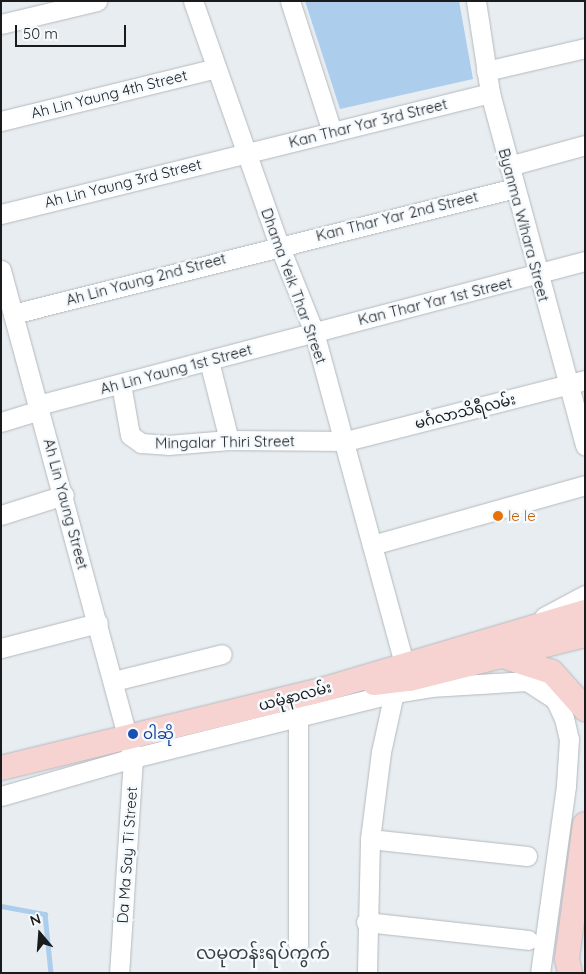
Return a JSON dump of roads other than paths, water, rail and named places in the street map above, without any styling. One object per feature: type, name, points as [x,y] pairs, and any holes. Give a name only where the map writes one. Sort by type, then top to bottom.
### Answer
[{"type":"main road","points":[[405,681],[511,634],[585,612]]},
{"type":"main road","points":[[405,681],[585,635]]},
{"type":"main road","points":[[502,656],[552,672],[585,709]]},
{"type":"main road","name":"ယမုံနာလမ်း","points":[[1,768],[131,748],[298,707],[325,689],[405,681]]},
{"type":"main road","points":[[570,973],[567,959],[585,824]]},
{"type":"street","points":[[1,24],[60,5],[97,1]]},
{"type":"street","name":"Dhama Yeik Thar Street","points":[[193,1],[245,153],[314,332],[346,441],[405,681]]},
{"type":"street","points":[[290,1],[332,132]]},
{"type":"street","name":"Byanma Wihara Street","points":[[476,1],[490,93],[566,386],[585,445]]},
{"type":"street","points":[[486,71],[585,48]]},
{"type":"street","name":"Ah Lin Yaung 4th Street","points":[[1,120],[216,68]]},
{"type":"street","name":"Kan Thar Yar 3rd Street","points":[[245,153],[490,93]]},
{"type":"street","points":[[509,166],[585,145]]},
{"type":"street","name":"Ah Lin Yaung 3rd Street","points":[[1,214],[245,153]]},
{"type":"street","name":"Kan Thar Yar 2nd Street","points":[[279,245],[515,188]]},
{"type":"street","name":"Ah Lin Yaung 2nd Street","points":[[13,314],[279,245]]},
{"type":"street","name":"Kan Thar Yar 1st Street","points":[[314,332],[585,261]]},
{"type":"street","name":"Ah Lin Yaung Street","points":[[1,270],[64,495],[131,748]]},
{"type":"street","name":"Ah Lin Yaung 1st Street","points":[[1,422],[39,407],[314,332]]},
{"type":"street","points":[[209,361],[229,440]]},
{"type":"street","name":"မင်္ဂလာသိရီလမ်း","points":[[346,441],[585,380]]},
{"type":"street","name":"Mingalar Thiri Street","points":[[122,384],[130,435],[141,443],[229,440],[346,441]]},
{"type":"street","points":[[372,545],[585,485]]},
{"type":"street","points":[[1,515],[64,495]]},
{"type":"street","points":[[511,634],[585,595]]},
{"type":"street","points":[[1,648],[98,623]]},
{"type":"street","points":[[114,681],[222,654]]},
{"type":"street","points":[[367,973],[366,922],[370,840],[381,752],[405,681]]},
{"type":"street","points":[[298,945],[298,707],[405,681],[527,681],[546,691],[561,708],[568,739],[566,786],[540,973]]},
{"type":"street","points":[[1,796],[131,748]]},
{"type":"street","name":"Da Ma Say Ti Street","points":[[119,973],[131,748]]},
{"type":"street","points":[[370,840],[527,856]]},
{"type":"street","points":[[366,922],[528,940]]},
{"type":"water","points":[[305,1],[459,1],[473,79],[340,109]]},
{"type":"waterway","points":[[1,906],[45,914],[51,973]]},
{"type":"place","name":"le le","points":[[498,516]]},
{"type":"place","name":"ဝါဆို","points":[[133,734]]},
{"type":"district","name":"လမုတန်းရပ်ကွက်","points":[[263,953]]}]
